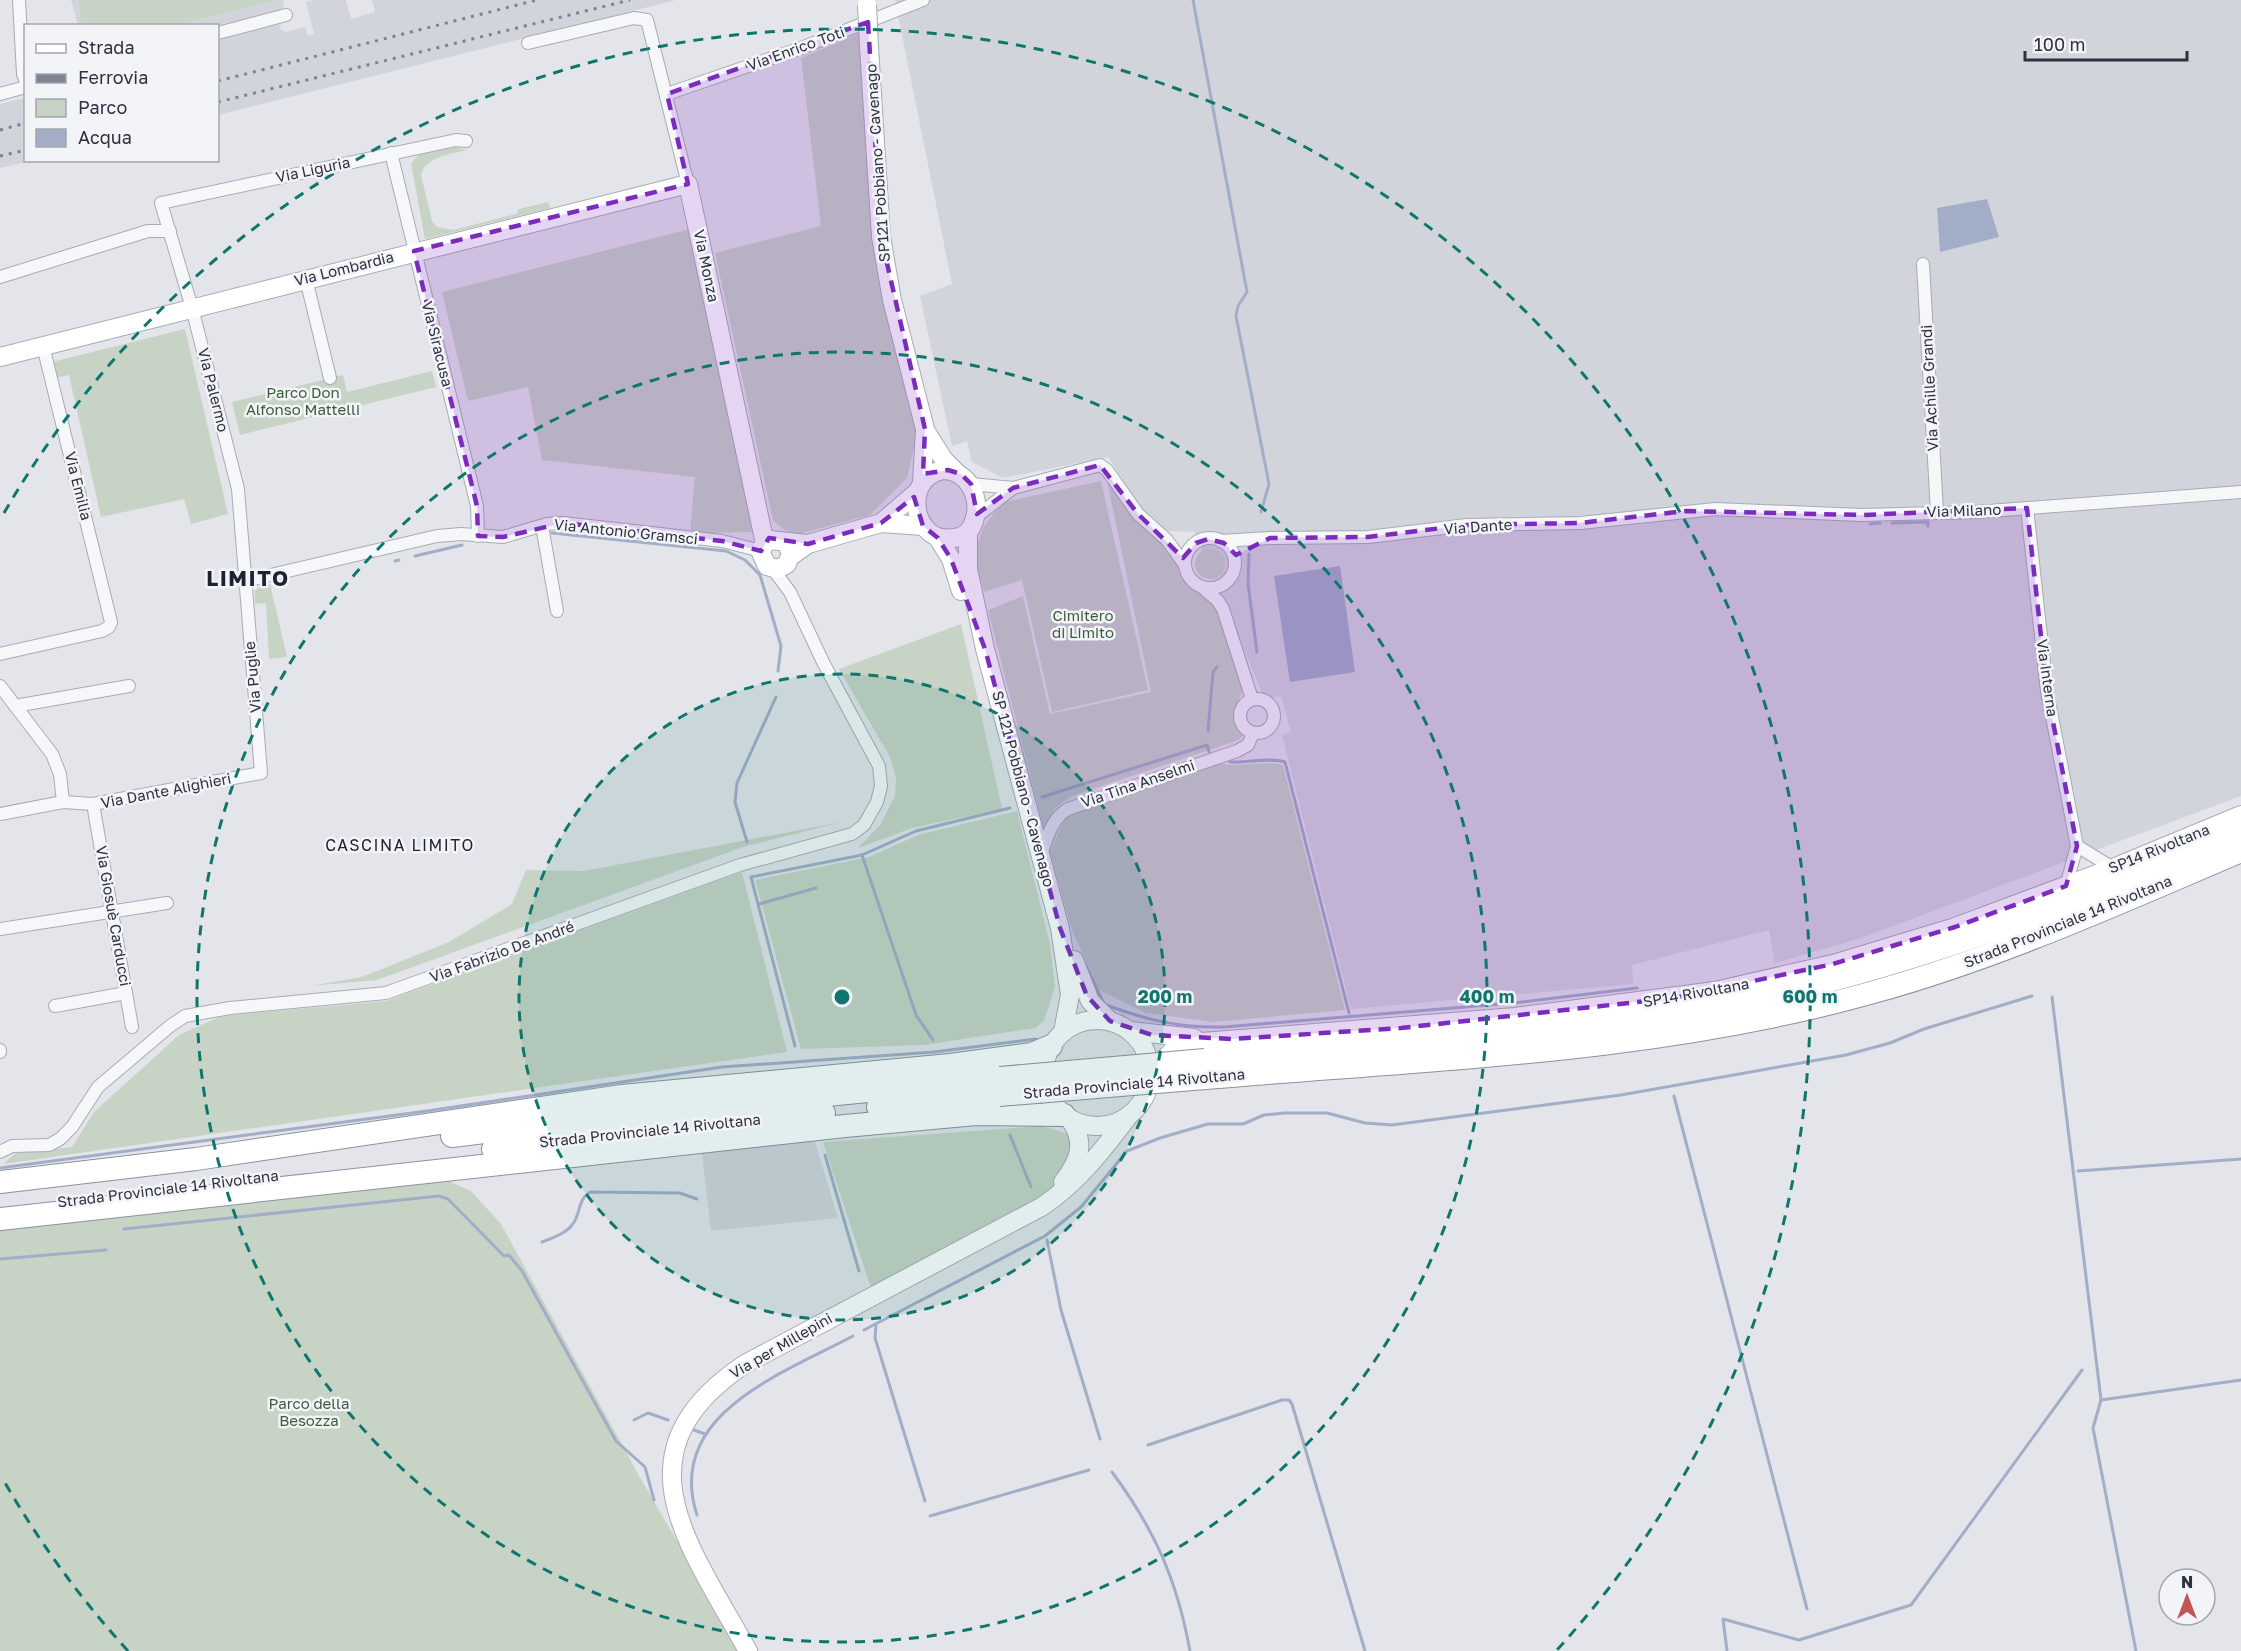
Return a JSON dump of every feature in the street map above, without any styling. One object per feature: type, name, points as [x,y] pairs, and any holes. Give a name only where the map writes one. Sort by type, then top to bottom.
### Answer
[{"type":"highway","name":"Strada Provinciale 14 Rivoltana","points":[[1205,1069],[1680,1014],[1779,994],[1857,974],[2028,920],[2241,835]]},
{"type":"highway","name":"Strada Provinciale 14 Rivoltana","points":[[0,1191],[622,1115],[1205,1069],[1633,1041],[1780,1016],[1870,994],[1951,969],[2060,929],[2241,851]]},
{"type":"highway","points":[[0,1182],[195,1159],[622,1096],[950,1065],[1032,1053],[1057,1039]]},
{"type":"highway","name":"Strada Provinciale 14 Rivoltana","points":[[0,1208],[999,1087]]},
{"type":"highway","points":[[0,1219],[869,1124],[976,1114],[1066,1116]]},
{"type":"street","points":[[19,0],[24,77]]},
{"type":"street","name":"Via Enrico Toti","points":[[667,94],[801,48],[923,0]]},
{"type":"street","name":"SP121 Pobbiano - Cavenago","points":[[866,3],[883,253],[897,324],[925,429],[944,460],[956,472]]},
{"type":"street","points":[[219,33],[286,15]]},
{"type":"street","name":"Via Monza","points":[[528,43],[634,18],[643,18],[649,24],[775,549],[790,592],[823,662]]},
{"type":"street","points":[[0,94],[24,88]]},
{"type":"street","name":"Via Liguria","points":[[161,203],[391,153],[456,140],[466,141]]},
{"type":"street","name":"Via Siracusa","points":[[391,153],[477,506],[478,536]]},
{"type":"street","name":"Via Lombardia","points":[[0,357],[414,251],[688,184]]},
{"type":"street","name":"Via Palermo","points":[[161,203],[192,308],[235,476],[245,581]]},
{"type":"street","points":[[0,277],[151,230],[170,231]]},
{"type":"street","name":"Via Achille Grandi","points":[[1923,264],[1937,512]]},
{"type":"street","points":[[306,279],[330,378]]},
{"type":"street","name":"Via Emilia","points":[[0,654],[110,627],[111,620],[43,345]]},
{"type":"street","name":"SP121 Pobbiano - Cavenago","points":[[919,488],[925,429]]},
{"type":"street","points":[[881,523],[937,471],[956,472],[970,484],[1013,488],[1100,465],[1107,470],[1137,514],[1167,540],[1185,565],[1191,580],[1218,601],[1223,609],[1252,699],[1243,706],[1240,717],[1244,727],[1253,733]]},
{"type":"street","points":[[970,484],[972,525],[968,568],[985,649]]},
{"type":"street","points":[[919,488],[917,508],[923,526],[938,538],[951,559],[969,615],[985,649]]},
{"type":"street","points":[[938,538],[955,538],[1013,488]]},
{"type":"street","name":"Via Milano","points":[[1686,511],[1761,509],[1862,515],[2027,508],[2193,493],[2241,492]]},
{"type":"street","name":"Via Interna","points":[[2027,508],[2047,691],[2077,846],[2066,886]]},
{"type":"street","name":"Via Dante","points":[[1270,537],[1359,538],[1467,525],[1580,523],[1686,511]]},
{"type":"street","name":"Via Antonio Gramsci","points":[[245,581],[432,537],[452,534],[503,537],[562,523],[775,549]]},
{"type":"street","points":[[775,549],[808,544],[881,523],[923,526]]},
{"type":"street","points":[[542,526],[558,611]]},
{"type":"street","points":[[1185,565],[1188,553],[1194,545],[1208,539],[1221,541],[1270,537]]},
{"type":"street","points":[[1235,558],[1246,547],[1270,537]]},
{"type":"street","points":[[1167,540],[1194,545]]},
{"type":"street","points":[[1221,541],[1230,548],[1235,558],[1234,571],[1227,582],[1223,609]]},
{"type":"street","name":"Via Puglie","points":[[245,581],[261,773]]},
{"type":"street","points":[[1202,587],[1215,588],[1227,582]]},
{"type":"street","name":"SP 121 Pobbiano - Cavenago","points":[[985,649],[1060,928],[1070,994],[1057,1039]]},
{"type":"street","name":"Via Fabrizio De André","points":[[0,1152],[12,1146],[49,1145],[60,1139],[72,1127],[98,1087],[185,1016],[230,1008],[386,993],[729,869],[840,838],[858,830],[878,802],[881,786],[880,771],[874,753],[823,662]]},
{"type":"street","points":[[0,686],[52,754],[60,774],[63,802]]},
{"type":"street","points":[[15,706],[129,686]]},
{"type":"street","name":"Via Tina Anselmi","points":[[1041,856],[1051,827],[1061,813],[1075,805],[1243,748],[1251,740],[1253,733],[1269,728],[1275,714],[1268,702],[1252,699]]},
{"type":"street","name":"Via Dante Alighieri","points":[[0,814],[63,802],[93,804],[261,773]]},
{"type":"street","name":"Via Giosuè Carducci","points":[[93,804],[132,1027]]},
{"type":"street","name":"SP14 Rivoltana","points":[[1127,1118],[1143,1101],[1150,1075],[1161,1061],[1180,1047],[1232,1039],[1401,1028],[1515,1017],[1714,991],[1879,950],[1955,927],[2113,868],[2241,815]]},
{"type":"street","points":[[2077,846],[2113,868]]},
{"type":"street","points":[[0,929],[167,903]]},
{"type":"street","name":"SP 121 Pobbiano - Cavenago","points":[[1060,928],[1087,996],[1110,1021]]},
{"type":"street","points":[[55,1006],[126,993]]},
{"type":"street","points":[[1110,1021],[1086,1021],[1057,1039],[1045,1063],[1046,1086],[1052,1101],[1066,1116],[1082,1124],[1097,1126],[1113,1124],[1127,1118]]},
{"type":"street","name":"SP14 Rivoltana","points":[[1110,1021],[1130,1031],[1167,1036],[1232,1039]]},
{"type":"street","name":"SP14 Rivoltana","points":[[1130,1031],[1145,1049],[1150,1075]]},
{"type":"street","name":"Via per Millepini","points":[[1048,1203],[1072,1171],[1080,1151],[1078,1133],[1066,1116]]},
{"type":"street","name":"Via per Millepini","points":[[748,1651],[690,1546],[674,1507],[671,1483],[673,1459],[679,1436],[693,1410],[708,1391],[745,1364],[1048,1203],[1073,1184],[1096,1159],[1127,1118]]},
{"type":"highlighted area","points":[[868,22],[881,237],[925,429],[923,474],[948,470],[961,474],[971,484],[977,514],[1013,488],[1100,465],[1138,514],[1183,558],[1196,543],[1208,539],[1224,543],[1236,555],[1270,538],[1368,537],[1467,525],[1580,523],[1686,511],[1862,515],[2027,508],[2047,691],[2077,846],[2066,886],[1955,927],[1833,964],[1674,998],[1401,1028],[1232,1039],[1152,1035],[1110,1021],[1087,996],[1060,928],[985,649],[951,559],[938,538],[923,526],[914,497],[881,523],[808,544],[769,538],[761,551],[722,541],[563,523],[503,537],[478,536],[477,506],[414,251],[688,184],[667,94]]},
{"type":"shaded area","points":[[71,0],[284,0],[280,29],[285,32],[305,27],[308,36],[314,34],[306,2],[315,0],[346,0],[351,19],[375,12],[372,0],[676,0],[219,115],[219,24],[78,24]]},
{"type":"shaded area","points":[[895,0],[2241,0],[2241,796],[1861,938],[1775,963],[1769,930],[1632,965],[1633,984],[1351,1009],[1282,735],[1291,732],[1281,696],[1265,699],[1194,532],[1167,531],[1142,511],[1108,457],[1003,478],[972,462],[967,441],[952,446],[920,296],[952,284]]},
{"type":"shaded area","points":[[24,98],[26,162],[0,168],[0,104]]},
{"type":"shaded area","points":[[813,1135],[838,1218],[711,1231],[701,1145]]},
{"type":"green space","points":[[79,0],[277,0],[179,24],[81,24]]},
{"type":"green space","points":[[860,33],[917,434],[907,478],[870,515],[798,534],[784,530],[773,520],[715,253],[821,226],[801,58]]},
{"type":"green space","points":[[455,147],[467,150],[434,160],[428,164],[421,175],[432,221],[437,227],[453,230],[516,214],[519,209],[548,202],[550,208],[425,239],[411,164],[419,154]]},
{"type":"green space","points":[[690,229],[753,532],[690,533],[695,477],[542,460],[528,387],[468,401],[442,292]]},
{"type":"green space","points":[[185,329],[228,514],[191,524],[184,499],[101,517],[69,375],[56,378],[52,362]]},
{"type":"green space","name":"Parco Don Alfonso Mattelli","points":[[432,371],[436,387],[240,435],[232,402],[343,375],[347,392]]},
{"type":"green space","name":"Cimitero di Limito","points":[[1101,481],[1148,690],[1052,712],[1022,580],[984,592],[975,559],[977,545],[983,528],[1005,502]]},
{"type":"green space","points":[[1107,481],[1137,522],[1168,546],[1187,586],[1208,598],[1215,606],[1242,683],[1242,692],[1233,716],[1244,734],[1239,740],[1072,796],[1056,807],[1044,830],[988,610],[1023,596],[1050,714],[1151,692]]},
{"type":"green space","points":[[1210,549],[1221,553],[1225,564],[1221,575],[1210,579],[1199,575],[1195,564],[1199,553]]},
{"type":"green space","points":[[270,584],[287,657],[269,659],[266,603],[255,604],[255,591],[260,586]]},
{"type":"green space","points":[[961,624],[1002,809],[912,828],[858,848],[881,824],[895,796],[896,777],[890,757],[839,669]]},
{"type":"green space","points":[[1216,763],[1283,765],[1345,1010],[1214,1022],[1146,1013],[1099,990],[1072,930],[1050,852],[1064,820],[1083,808]]},
{"type":"green space","points":[[1017,811],[1050,944],[1055,987],[1044,1021],[1035,1028],[924,1045],[801,1049],[755,880],[869,857],[918,835]]},
{"type":"green space","points":[[842,822],[743,847],[377,980],[310,986],[362,977],[449,942],[512,904],[526,870],[584,871]]},
{"type":"green space","points":[[742,872],[787,1052],[3,1164],[16,1153],[72,1147],[94,1112],[179,1035],[221,1016],[386,1001]]},
{"type":"green space","points":[[1042,1126],[1068,1134],[1076,1152],[1068,1169],[1044,1200],[871,1288],[823,1142]]},
{"type":"green space","name":"Parco della Besozza","points":[[306,1173],[444,1179],[471,1191],[501,1224],[642,1481],[741,1651],[0,1651],[0,1209]]},
{"type":"water","points":[[1987,199],[1999,237],[1940,252],[1937,208]]},
{"type":"water","points":[[1340,566],[1355,672],[1290,682],[1274,576]]},
{"type":"waterway","points":[[1193,0],[1247,292],[1238,306],[1236,316],[1269,484],[1261,512]]},
{"type":"waterway","points":[[1892,523],[1928,522],[1928,526]]},
{"type":"waterway","points":[[1870,524],[1880,523]]},
{"type":"waterway","points":[[552,533],[726,551],[745,560],[760,575],[781,646],[778,671]]},
{"type":"waterway","points":[[415,556],[462,545]]},
{"type":"waterway","points":[[1249,554],[1248,584],[1257,652]]},
{"type":"waterway","points":[[395,561],[399,560]]},
{"type":"waterway","points":[[1208,731],[1213,672],[1217,667]]},
{"type":"waterway","points":[[747,842],[735,802],[737,783],[776,697]]},
{"type":"waterway","points":[[1042,797],[1207,745],[1209,752]]},
{"type":"waterway","points":[[1230,762],[1273,760],[1285,762],[1349,1013]]},
{"type":"waterway","points":[[795,1046],[751,877],[862,855],[916,831],[1010,808]]},
{"type":"waterway","points":[[862,855],[916,1015],[933,1040]]},
{"type":"waterway","points":[[759,904],[816,888]]},
{"type":"waterway","points":[[1085,964],[1104,1004],[1163,1022],[1208,1027],[1513,1003],[1637,988]]},
{"type":"waterway","points":[[864,1330],[1045,1236],[1081,1207],[1127,1151],[1160,1138],[1208,1124],[1243,1124],[1264,1115],[1284,1113],[1327,1113],[1365,1123],[1392,1125],[1621,1095],[1846,1055],[1890,1043],[1924,1029],[2032,996]]},
{"type":"waterway","points":[[2052,997],[2101,1400],[2093,1428],[2136,1651]]},
{"type":"waterway","points":[[0,1168],[427,1111],[722,1067],[934,1052],[1036,1039]]},
{"type":"waterway","points":[[1674,1096],[1807,1609]]},
{"type":"waterway","points":[[1010,1135],[1031,1187]]},
{"type":"waterway","points":[[825,1155],[859,1271]]},
{"type":"waterway","points":[[2078,1171],[2241,1159]]},
{"type":"waterway","points":[[542,1242],[569,1228],[575,1221],[583,1199],[590,1192],[680,1193],[697,1199]]},
{"type":"waterway","points":[[124,1229],[439,1196],[448,1199],[504,1256],[509,1255],[522,1271],[616,1441],[645,1467],[654,1500]]},
{"type":"waterway","points":[[1047,1240],[1061,1310],[1100,1439]]},
{"type":"waterway","points":[[0,1259],[106,1250]]},
{"type":"waterway","points":[[876,1326],[875,1338],[925,1501]]},
{"type":"waterway","points":[[697,1515],[691,1480],[698,1450],[714,1424],[737,1402],[765,1382],[853,1336]]},
{"type":"waterway","points":[[1727,1651],[1723,1619],[1799,1640],[1911,1605],[2082,1370]]},
{"type":"waterway","points":[[2101,1400],[2241,1380]]},
{"type":"waterway","points":[[1148,1445],[1282,1400],[1289,1400],[1365,1651]]},
{"type":"waterway","points":[[634,1420],[648,1413],[668,1420]]},
{"type":"waterway","points":[[691,1429],[705,1434]]},
{"type":"waterway","points":[[930,1516],[1089,1470]]},
{"type":"waterway","points":[[1112,1472],[1140,1514],[1162,1557],[1178,1601],[1190,1651]]},
{"type":"railway","points":[[219,81],[537,0]]},
{"type":"railway","points":[[219,102],[630,0]]},
{"type":"railway","points":[[0,130],[24,124]]},
{"type":"railway","points":[[0,156],[24,150]]},
{"type":"district","name":"LIMITO","points":[[248,579]]},
{"type":"district","name":"CASCINA LIMITO","points":[[400,845]]}]
